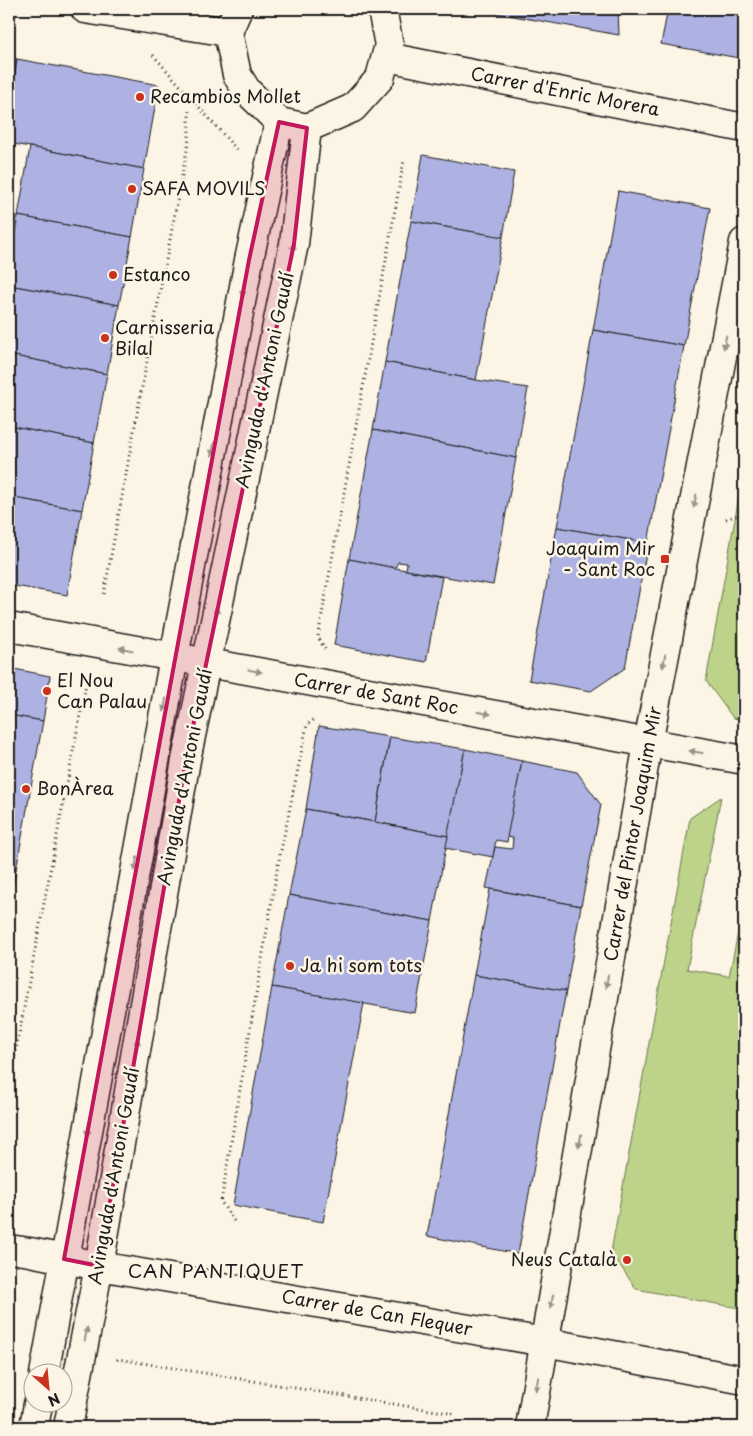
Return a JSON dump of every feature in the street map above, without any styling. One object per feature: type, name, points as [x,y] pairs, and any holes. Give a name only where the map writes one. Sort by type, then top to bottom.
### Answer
[{"type":"street","points":[[85,9],[156,20],[233,20],[237,75],[247,91],[279,122],[308,128],[352,108],[380,78],[390,45],[382,9]]},
{"type":"street","name":"Carrer d'Enric Morera","points":[[387,57],[744,128]]},
{"type":"street","name":"Avinguda d'Antoni Gaudí","points":[[46,1364],[174,657],[249,260],[279,122]]},
{"type":"street","name":"Avinguda d'Antoni Gaudí","points":[[68,1427],[99,1266],[186,760],[294,244],[308,128]]},
{"type":"street","name":"Carrer del Pintor Joaquim Mir","points":[[530,1427],[648,743],[744,242]]},
{"type":"street","name":"Carrer de Sant Roc","points":[[9,627],[744,760]]},
{"type":"street","name":"Carrer de Can Flequer","points":[[9,1249],[545,1342],[744,1380]]},
{"type":"street","points":[[34,1427],[36,1414]]},
{"type":"path","points":[[156,20],[151,52],[237,151]]},
{"type":"path","points":[[104,594],[189,139],[189,112]]},
{"type":"path","points":[[325,650],[318,637],[404,160]]},
{"type":"path","points":[[726,520],[744,513]]},
{"type":"path","points":[[9,1086],[86,679]]},
{"type":"path","points":[[234,1221],[221,1202],[277,870],[307,725],[322,714]]},
{"type":"path","points":[[114,1364],[118,1359],[455,1414]]},
{"type":"highlighted area","points":[[279,122],[307,128],[294,244],[186,760],[99,1266],[64,1259],[249,260]]},
{"type":"green space","points":[[744,468],[744,720],[733,718],[706,681]]},
{"type":"green space","points":[[721,797],[687,969],[729,976],[738,933],[744,934],[744,1309],[636,1289],[611,1252],[690,818]]},
{"type":"building","points":[[474,9],[618,9],[619,35]]},
{"type":"building","points":[[668,9],[744,9],[744,27],[739,58],[661,44]]},
{"type":"building","points":[[9,57],[17,59],[9,119]]},
{"type":"building","points":[[17,59],[159,85],[144,169],[9,143],[9,119]]},
{"type":"building","points":[[30,147],[144,169],[132,237],[18,216]]},
{"type":"building","points":[[423,155],[514,172],[503,237],[411,221]]},
{"type":"building","points":[[618,191],[710,208],[684,346],[593,330]]},
{"type":"building","points":[[18,216],[132,237],[119,305],[9,285],[9,264]]},
{"type":"building","points":[[411,221],[503,237],[476,380],[385,362]]},
{"type":"building","points":[[9,285],[119,305],[107,374],[9,355]]},
{"type":"building","points":[[593,330],[684,346],[648,543],[557,527]]},
{"type":"building","points":[[9,355],[107,374],[94,443],[9,426]]},
{"type":"building","points":[[385,362],[528,388],[516,458],[373,430]]},
{"type":"building","points":[[9,426],[94,443],[82,510],[9,497]]},
{"type":"building","points":[[373,430],[516,458],[493,585],[406,570],[407,563],[398,562],[395,568],[349,559]]},
{"type":"building","points":[[9,497],[82,510],[67,595],[9,585]]},
{"type":"building","points":[[557,527],[648,543],[625,668],[591,691],[529,680]]},
{"type":"building","points":[[349,559],[442,577],[426,662],[334,645]]},
{"type":"building","points":[[9,668],[50,676],[43,721],[9,715]]},
{"type":"building","points":[[9,715],[43,721],[12,892],[9,892]]},
{"type":"building","points":[[319,726],[390,737],[375,822],[306,809]]},
{"type":"building","points":[[390,737],[465,749],[448,836],[375,822]]},
{"type":"building","points":[[465,749],[522,761],[507,842],[496,840],[493,857],[445,848]]},
{"type":"building","points":[[522,761],[577,772],[601,805],[581,906],[486,888],[495,847],[512,849],[513,838],[507,837]]},
{"type":"building","points":[[306,809],[448,836],[432,921],[289,895]]},
{"type":"building","points":[[490,889],[581,906],[566,991],[474,975]]},
{"type":"building","points":[[289,895],[432,921],[415,1013],[272,987]]},
{"type":"building","points":[[744,901],[744,934],[738,933]]},
{"type":"building","points":[[474,975],[566,991],[518,1254],[427,1236]]},
{"type":"building","points":[[272,987],[364,1003],[323,1222],[233,1205]]},
{"type":"building","points":[[392,1422],[426,1427],[391,1427]]},
{"type":"place","name":"Recambios Mollet","points":[[140,97]]},
{"type":"place","name":"SAFA MOVILS","points":[[132,189]]},
{"type":"place","name":"Estanco","points":[[113,275]]},
{"type":"place","name":"Carnisseria Bilal","points":[[105,338]]},
{"type":"place","name":"Joaquim Mir - Sant Roc","points":[[665,559]]},
{"type":"place","name":"El Nou Can Palau","points":[[47,691]]},
{"type":"place","name":"BonÀrea","points":[[26,789]]},
{"type":"place","name":"Ja hi som tots","points":[[290,966]]},
{"type":"place","name":"Neus Català","points":[[627,1260]]},
{"type":"district","name":"CAN PANTIQUET","points":[[216,1271]]}]
